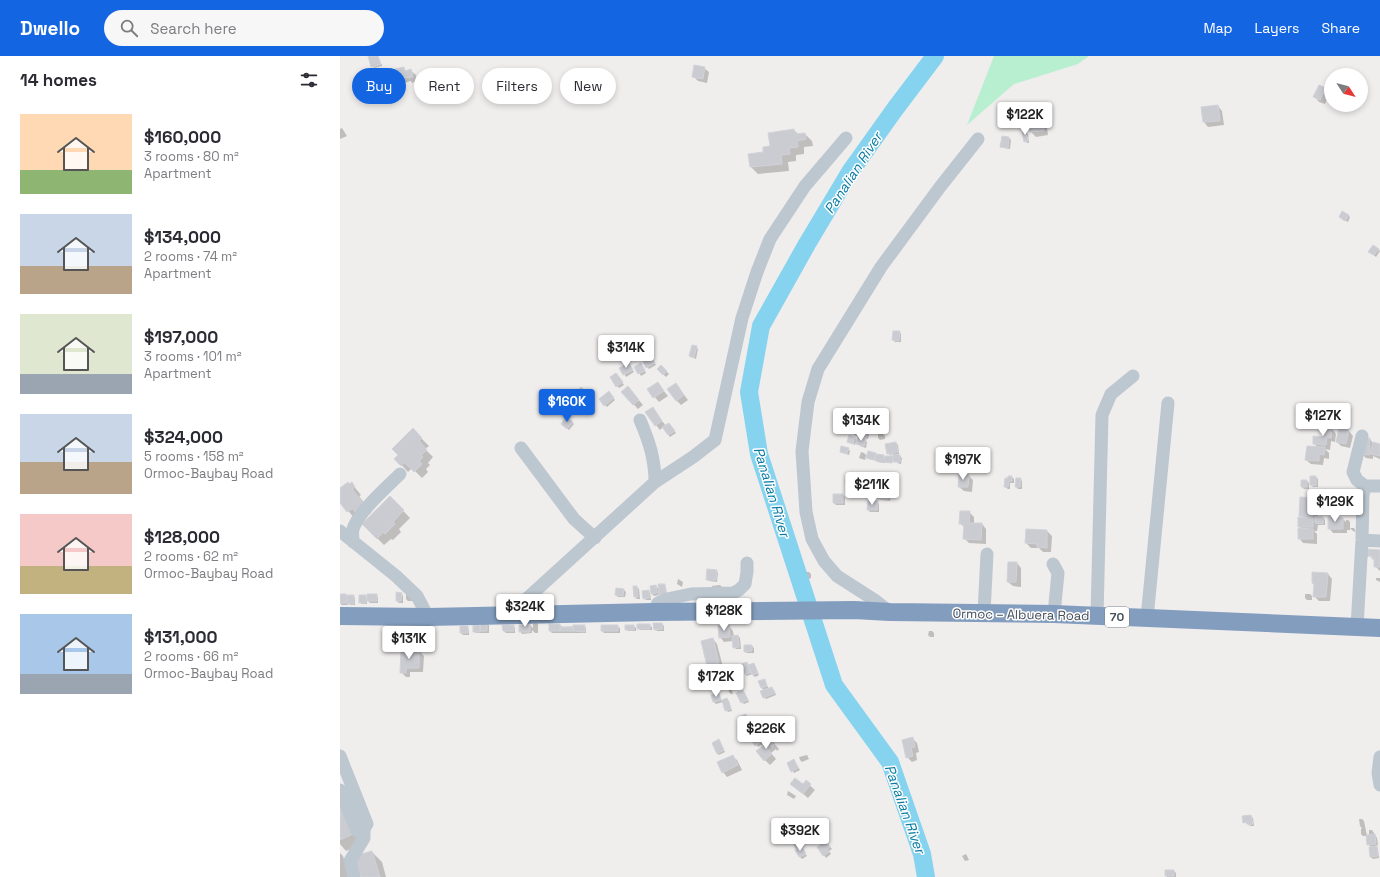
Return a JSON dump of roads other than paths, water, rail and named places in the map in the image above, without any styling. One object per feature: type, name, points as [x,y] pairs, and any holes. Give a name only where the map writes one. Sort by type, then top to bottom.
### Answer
[{"type":"highway","name":"Ormoc – Albuera Road","points":[[653,612],[854,610],[890,612],[1054,614],[1380,628]]},
{"type":"highway","name":"70","points":[[340,616],[653,612]]},
{"type":"street","points":[[509,614],[595,538],[655,482],[693,457],[715,440],[742,318],[757,272],[770,239],[805,186],[846,138]]},
{"type":"street","points":[[890,612],[876,601],[837,576],[824,561],[812,539],[806,512],[802,451],[808,402],[818,369],[882,267],[940,187],[978,139]]},
{"type":"street","points":[[1097,616],[1102,415],[1111,394],[1133,376]]},
{"type":"street","points":[[1147,618],[1168,403]]},
{"type":"street","points":[[640,420],[650,441],[655,468],[655,482]]},
{"type":"street","points":[[1362,436],[1353,472],[1357,480],[1365,486],[1380,486]]},
{"type":"street","points":[[521,448],[574,519],[595,538]]},
{"type":"street","points":[[353,542],[353,531],[357,521],[400,474]]},
{"type":"street","points":[[1357,626],[1363,495],[1365,486]]},
{"type":"street","points":[[340,531],[396,576],[417,596],[428,616]]},
{"type":"street","points":[[1362,540],[1380,541]]},
{"type":"street","points":[[984,613],[987,554]]},
{"type":"street","points":[[653,612],[658,603],[667,599],[691,594],[733,593],[739,590],[745,584],[748,563]]},
{"type":"street","points":[[1054,564],[1058,573],[1054,614]]},
{"type":"street","points":[[340,756],[366,824],[364,829],[364,838],[350,861],[354,877]]},
{"type":"street","points":[[1380,757],[1378,773],[1380,785]]},
{"type":"street","points":[[340,790],[357,831],[364,829]]},
{"type":"waterway","name":"Panalian River","points":[[926,877],[922,854],[890,762],[834,685],[759,454],[749,392],[761,326],[807,244],[850,172],[935,56]]}]
